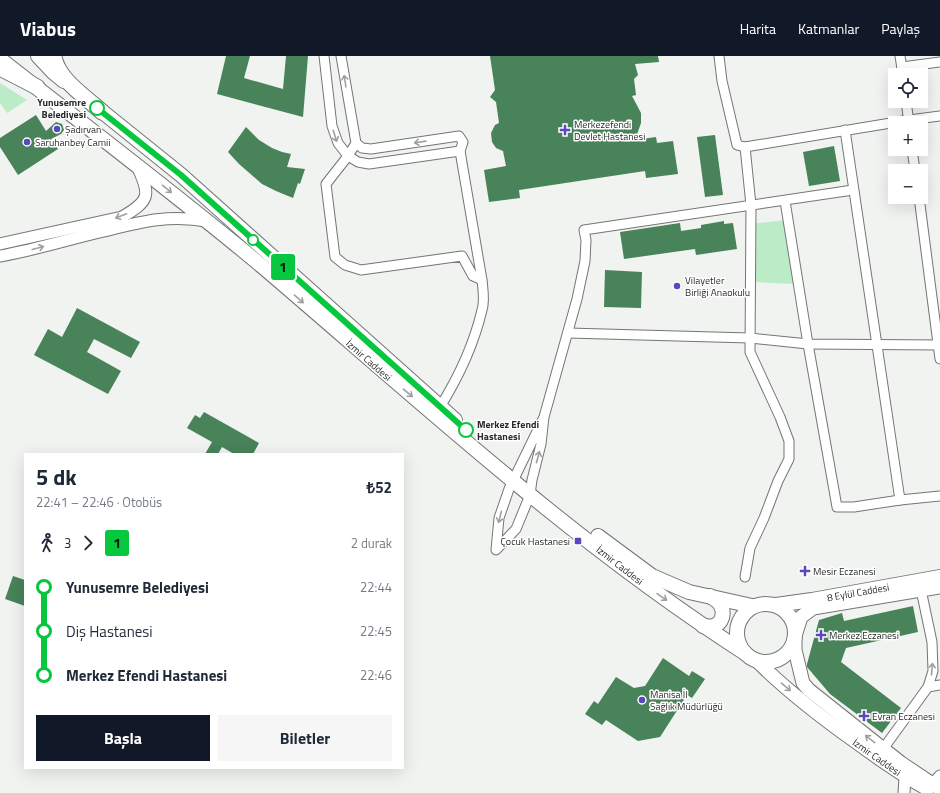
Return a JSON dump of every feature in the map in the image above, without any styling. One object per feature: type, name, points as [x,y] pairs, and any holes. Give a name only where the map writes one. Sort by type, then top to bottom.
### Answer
[{"type":"highway","points":[[54,56],[55,63],[62,77],[102,112]]},
{"type":"highway","points":[[0,68],[37,87]]},
{"type":"main road","name":"İzmir Caddesi","points":[[38,56],[53,72],[181,175],[437,411]]},
{"type":"main road","name":"İzmir Caddesi","points":[[0,59],[86,124],[207,221],[652,590],[744,653]]},
{"type":"main road","name":"İzmir Caddesi","points":[[530,490],[652,576],[689,592],[752,606]]},
{"type":"main road","name":"8 Eylül Caddesi","points":[[776,605],[920,586],[940,577]]},
{"type":"main road","points":[[795,636],[794,623],[790,615],[784,609],[768,603],[752,606],[745,612],[740,619],[736,637],[739,646],[750,658],[757,661],[775,661],[784,656],[790,650],[795,636],[801,617],[813,608],[920,586],[940,587]]},
{"type":"main road","points":[[703,626],[714,626],[720,622],[723,614],[722,606],[717,600],[709,596]]},
{"type":"main road","name":"İzmir Caddesi","points":[[795,636],[795,650],[803,683],[809,690],[901,763],[935,786]]},
{"type":"main road","name":"İzmir Caddesi","points":[[757,661],[774,678],[825,720],[905,777],[935,786]]},
{"type":"main road","name":"İzmir Caddesi","points":[[901,763],[905,777]]},
{"type":"street","points":[[324,56],[332,126],[338,143],[348,156],[358,162],[369,164],[460,151]]},
{"type":"street","points":[[341,56],[356,143],[362,148],[371,149],[459,136],[463,142],[460,151],[484,292],[479,321],[463,365],[437,411]]},
{"type":"street","points":[[719,56],[722,81],[737,145],[744,147],[888,124]]},
{"type":"street","points":[[900,56],[902,68]]},
{"type":"street","points":[[915,68],[940,62]]},
{"type":"street","points":[[928,118],[940,116]]},
{"type":"street","points":[[845,130],[900,500]]},
{"type":"street","points":[[356,143],[348,156],[326,184],[335,257],[345,265],[361,270],[462,256],[473,276],[482,280]]},
{"type":"street","points":[[744,147],[751,205],[750,352],[780,416],[789,441],[789,459],[778,481],[764,518],[750,548],[745,577]]},
{"type":"street","points":[[0,244],[122,217],[137,208],[145,199],[146,188],[136,164]]},
{"type":"street","points":[[544,417],[515,477],[499,518],[496,550],[516,529],[530,490],[541,444],[544,417],[577,299],[585,261],[586,240],[584,230],[853,190]]},
{"type":"street","points":[[785,201],[808,344],[837,508],[940,496]]},
{"type":"street","points":[[920,204],[940,359]]},
{"type":"street","points":[[0,256],[28,251],[145,220],[189,218],[207,221]]},
{"type":"street","points":[[568,333],[750,338],[808,344],[876,343],[939,345]]},
{"type":"street","points":[[883,749],[928,687],[933,671],[932,642],[920,586]]},
{"type":"street","points":[[928,687],[940,685]]},
{"type":"street","points":[[904,793],[905,777]]},
{"type":"green space","points":[[0,83],[27,100],[7,113],[0,103]]},
{"type":"green space","points":[[786,220],[796,284],[754,282],[750,224]]},
{"type":"building","points":[[226,56],[250,56],[244,78],[283,89],[286,56],[308,56],[303,117],[217,94]]},
{"type":"building","name":"Merkezefendi Devlet Hastanesi","points":[[490,56],[658,56],[659,62],[635,64],[638,75],[634,79],[636,95],[632,96],[641,113],[641,123],[635,140],[656,137],[657,143],[673,141],[678,174],[646,178],[645,171],[519,190],[520,198],[489,202],[484,170],[506,166],[503,151],[496,148],[492,142],[491,133],[495,125],[499,123],[496,102],[490,97],[495,90]]},
{"type":"building","name":"Saruhanbey Camii","points":[[36,115],[46,131],[56,122],[62,124],[64,130],[61,134],[51,139],[58,149],[18,175],[0,147],[0,138]]},
{"type":"building","points":[[246,127],[259,140],[272,148],[291,154],[287,167],[305,169],[293,198],[262,184],[228,152]]},
{"type":"building","points":[[715,135],[723,195],[705,197],[697,137]]},
{"type":"building","points":[[834,146],[840,181],[809,186],[803,152]]},
{"type":"building","points":[[724,221],[724,224],[733,223],[737,249],[696,255],[695,249],[624,259],[620,232],[680,223],[681,231],[701,228],[701,225]]},
{"type":"building","points":[[605,270],[642,272],[641,308],[604,307]]},
{"type":"building","points":[[77,308],[140,342],[131,358],[94,339],[87,352],[121,371],[108,394],[34,355],[48,329],[62,337]]},
{"type":"building","points":[[204,412],[259,443],[254,453],[232,453],[222,447],[219,453],[206,453],[212,442],[187,428],[195,415],[200,418]]},
{"type":"building","points":[[13,576],[24,580],[24,606],[5,599]]},
{"type":"building","points":[[913,606],[918,632],[846,648],[841,662],[901,708],[882,733],[830,694],[807,667],[807,664],[819,620],[842,613],[844,621]]},
{"type":"building","name":"Manisa İl Sağlık Müdürlüğü","points":[[663,658],[689,676],[692,671],[705,679],[692,698],[687,695],[660,737],[638,741],[606,720],[602,725],[585,714],[594,701],[598,704],[616,677],[634,688],[645,686]]},
{"type":"bus line","name":"1","points":[[97,108],[181,175],[466,430]]},
{"type":"place","name":"Yunusemre Belediyesi","points":[[97,108]]},
{"type":"place","name":"Şadırvan","points":[[57,129]]},
{"type":"place","name":"Merkezefendi Devlet Hastanesi","points":[[565,130]]},
{"type":"place","name":"Saruhanbey Camii","points":[[27,142]]},
{"type":"place","name":"Vilayetler Birliği Anaokulu","points":[[677,286]]},
{"type":"place","name":"Merkez Efendi Hastanesi","points":[[466,430]]},
{"type":"place","name":"Çocuk Hastanesi","points":[[578,541]]},
{"type":"place","name":"Mesir Eczanesi","points":[[805,571]]},
{"type":"place","name":"Merkez Eczanesi","points":[[821,635]]},
{"type":"place","name":"Manisa İl Sağlık Müdürlüğü","points":[[642,700]]},
{"type":"place","name":"Evran Eczanesi","points":[[864,716]]}]
